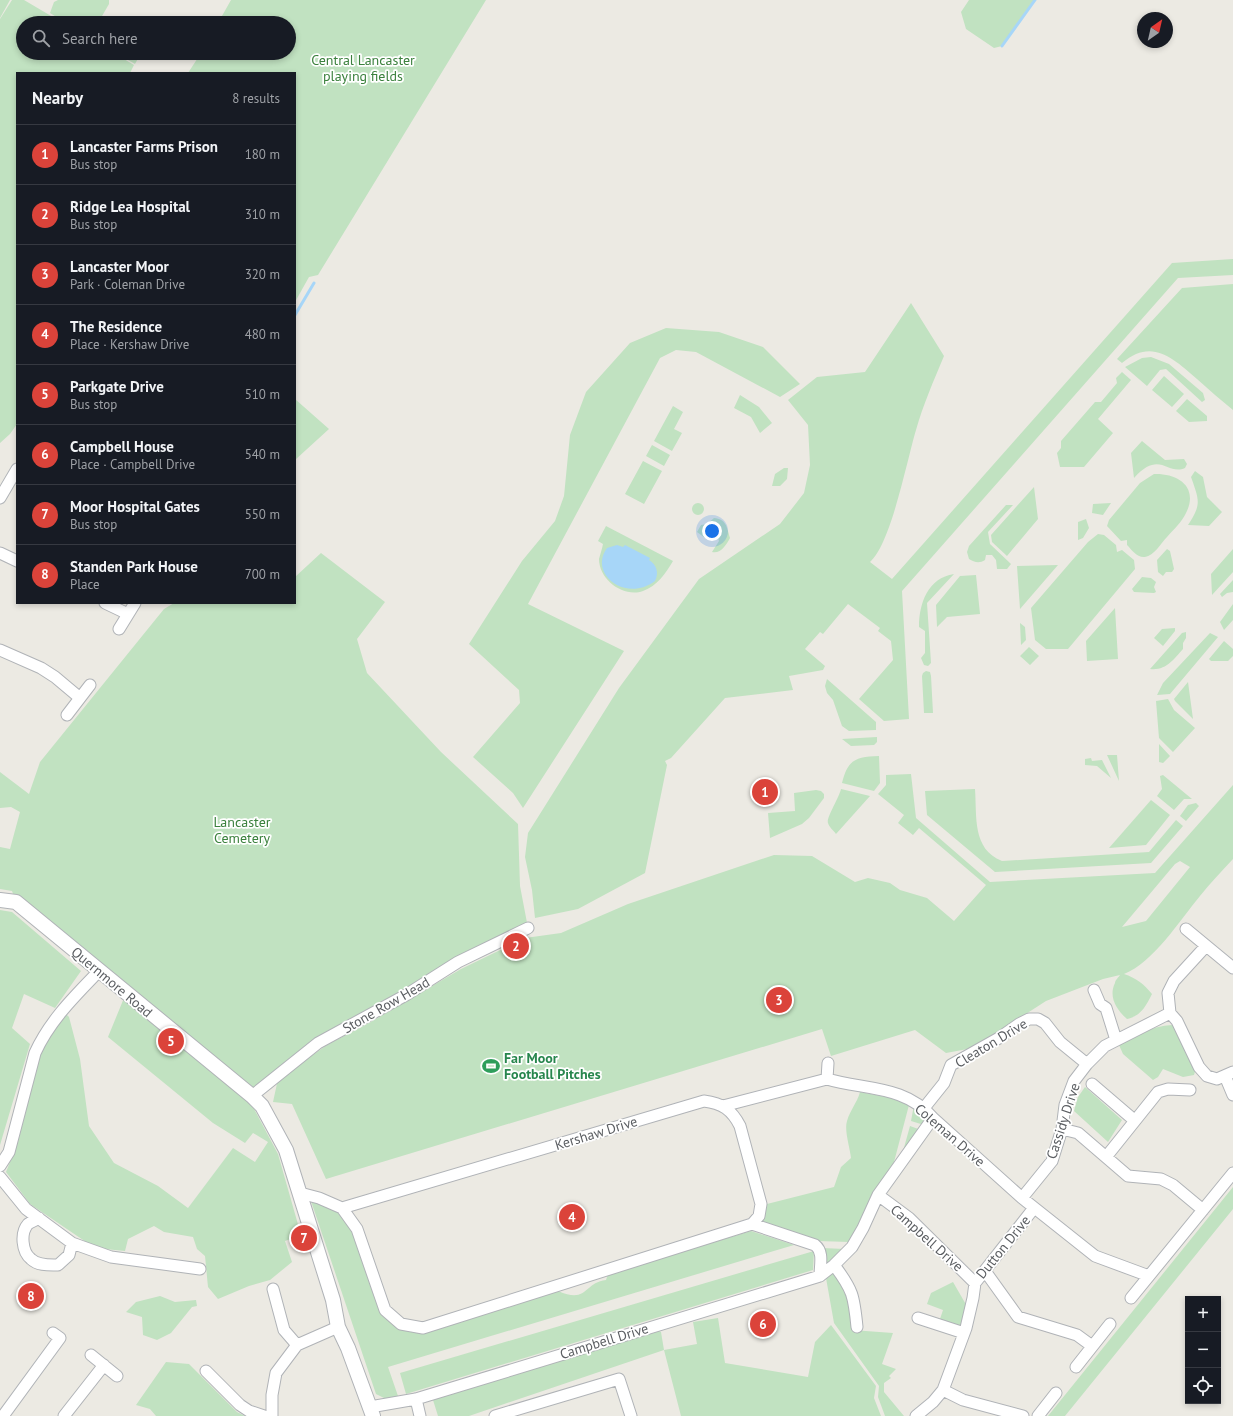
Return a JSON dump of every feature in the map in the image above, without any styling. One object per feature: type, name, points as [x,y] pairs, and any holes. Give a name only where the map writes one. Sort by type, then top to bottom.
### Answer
[{"type":"street","points":[[0,498],[16,471]]},
{"type":"street","points":[[0,553],[16,561]]},
{"type":"street","points":[[107,604],[128,614]]},
{"type":"street","points":[[119,629],[135,604]]},
{"type":"street","points":[[0,650],[41,668],[55,677],[80,698]]},
{"type":"street","points":[[67,715],[90,685]]},
{"type":"street","name":"Quernmore Road","points":[[0,900],[16,902],[252,1096],[262,1106],[286,1150],[333,1300],[338,1327],[348,1348],[372,1412]]},
{"type":"street","name":"Stone Row Head","points":[[252,1096],[318,1043],[406,995],[458,962],[528,928]]},
{"type":"street","points":[[1186,930],[1233,968]]},
{"type":"street","points":[[1206,946],[1174,981],[1168,993],[1170,1013],[1177,1021],[1199,1067],[1207,1076],[1217,1079],[1229,1074],[1233,1095]]},
{"type":"street","points":[[0,1166],[9,1152],[35,1053],[40,1043],[64,1006],[100,971]]},
{"type":"street","points":[[1094,990],[1100,1004],[1106,1008],[1116,1040]]},
{"type":"street","name":"Cassidy Drive","points":[[1022,1198],[1052,1161],[1062,1129],[1065,1105],[1074,1081],[1087,1064],[1104,1046],[1170,1013]]},
{"type":"street","name":"Cleaton Drive","points":[[924,1108],[944,1082],[952,1065],[999,1038],[1019,1024],[1030,1019],[1038,1019],[1045,1023],[1060,1042],[1087,1064]]},
{"type":"street","points":[[827,1079],[828,1063]]},
{"type":"street","name":"Coleman Drive","points":[[723,1106],[827,1079],[893,1092],[924,1108],[932,1118],[1022,1198],[1095,1256],[1149,1276]]},
{"type":"street","points":[[1092,1084],[1134,1120]]},
{"type":"street","points":[[1106,1157],[1134,1120],[1162,1090],[1190,1090]]},
{"type":"street","name":"Kershaw Drive","points":[[342,1208],[704,1101],[714,1102],[723,1106]]},
{"type":"street","points":[[300,1193],[319,1198],[342,1208],[357,1229],[385,1310],[401,1324],[423,1328],[752,1224],[759,1216],[762,1204],[740,1126],[734,1114],[723,1106]]},
{"type":"street","name":"Campbell Drive","points":[[372,1412],[820,1276],[834,1265],[852,1247],[863,1228],[878,1195],[932,1118]]},
{"type":"street","points":[[1062,1129],[1078,1133],[1128,1176],[1161,1179],[1173,1185],[1203,1210]]},
{"type":"street","points":[[1131,1298],[1233,1174]]},
{"type":"street","points":[[0,1177],[26,1209],[72,1243],[111,1257],[200,1269]]},
{"type":"street","name":"Campbell Drive","points":[[878,1195],[909,1218],[975,1283]]},
{"type":"street","name":"Dutton Drive","points":[[916,1416],[933,1402],[943,1390],[964,1333],[974,1298],[975,1283],[1034,1208]]},
{"type":"street","points":[[39,1218],[28,1225],[23,1237],[24,1248],[31,1260],[46,1266],[58,1265],[69,1254],[72,1243]]},
{"type":"street","points":[[752,1224],[815,1245],[820,1249],[821,1255],[820,1276]]},
{"type":"street","points":[[952,1259],[974,1298]]},
{"type":"street","points":[[834,1265],[848,1284],[854,1298],[857,1327]]},
{"type":"street","points":[[985,1271],[1018,1317],[1077,1335],[1092,1346]]},
{"type":"street","points":[[273,1289],[284,1330],[297,1345]]},
{"type":"street","points":[[918,1318],[964,1333]]},
{"type":"street","points":[[1076,1367],[1110,1324]]},
{"type":"street","points":[[272,1416],[272,1395],[276,1373],[297,1345],[338,1327]]},
{"type":"street","points":[[3,1416],[60,1338],[53,1333]]},
{"type":"street","points":[[91,1355],[117,1376]]},
{"type":"street","points":[[64,1416],[104,1365]]},
{"type":"street","points":[[206,1371],[240,1405],[249,1411],[264,1416]]},
{"type":"street","points":[[495,1416],[619,1379],[631,1416]]},
{"type":"street","points":[[943,1390],[963,1400],[1023,1416]]},
{"type":"street","points":[[1038,1416],[1056,1393]]},
{"type":"street","points":[[416,1399],[420,1416]]},
{"type":"green space","points":[[0,0],[10,0],[0,18]]},
{"type":"green space","points":[[12,0],[24,0],[51,16],[16,16],[16,60],[126,60],[134,65],[130,72],[16,72],[16,425],[10,434],[0,443],[0,19]]},
{"type":"green space","points":[[58,0],[109,0],[109,4],[102,16],[55,16],[50,13],[54,2]]},
{"type":"green space","name":"Central Lancaster playing fields","points":[[231,0],[486,0],[318,275],[309,277],[296,300],[296,72],[189,72],[196,60],[296,60],[296,16],[222,16]]},
{"type":"green space","points":[[969,0],[1035,0],[1002,46],[994,48],[966,29],[961,12]]},
{"type":"green space","points":[[128,60],[137,60],[135,64]]},
{"type":"green space","points":[[1233,259],[1233,275],[1178,278],[902,591],[909,719],[884,721],[859,699],[893,660],[891,641],[878,631],[880,628],[848,604],[823,634],[820,632],[805,649],[825,666],[823,670],[789,676],[793,690],[725,698],[671,758],[665,761],[667,765],[645,873],[578,909],[535,918],[532,890],[525,857],[528,833],[619,688],[699,579],[780,524],[804,493],[810,465],[808,425],[788,400],[817,377],[865,372],[911,303],[944,356],[919,421],[898,500],[885,538],[878,552],[870,562],[892,579],[1172,263]]},
{"type":"green space","points":[[1233,284],[1233,410],[1180,364],[1162,354],[1153,351],[1143,352],[1133,355],[1122,363],[1117,359],[1182,288]]},
{"type":"green space","points":[[666,328],[719,332],[763,347],[800,384],[780,397],[696,352],[676,350],[660,358],[528,604],[624,651],[523,808],[513,793],[473,757],[520,703],[519,690],[469,644],[522,561],[555,521],[564,496],[570,435],[586,392],[630,343]]},
{"type":"green space","points":[[1151,357],[1169,364],[1203,393],[1205,400],[1202,402],[1166,369],[1160,370],[1147,386],[1125,367],[1142,358]]},
{"type":"green space","points":[[1122,372],[1131,380],[1098,419],[1113,433],[1084,467],[1060,467],[1057,453],[1061,448],[1061,441],[1095,402],[1101,402],[1117,383],[1116,378]]},
{"type":"green space","points":[[1164,376],[1184,394],[1172,407],[1152,390]]},
{"type":"green space","points":[[740,395],[759,407],[772,423],[760,433],[751,417],[734,408]]},
{"type":"green space","points":[[1187,399],[1207,416],[1207,421],[1189,422],[1176,411]]},
{"type":"green space","points":[[296,400],[329,429],[296,459]]},
{"type":"green space","points":[[673,406],[683,412],[674,429],[682,433],[672,451],[654,441]]},
{"type":"green space","points":[[1142,441],[1165,460],[1184,459],[1187,464],[1185,468],[1179,470],[1157,464],[1150,465],[1134,478],[1131,453]]},
{"type":"green space","points":[[652,445],[670,455],[664,466],[646,456]]},
{"type":"green space","points":[[643,461],[662,471],[644,504],[625,494]]},
{"type":"green space","points":[[784,468],[788,468],[787,479],[780,486],[772,486],[775,474]]},
{"type":"green space","points":[[1195,471],[1203,477],[1207,497],[1222,512],[1209,526],[1188,525],[1196,512],[1198,502],[1191,477]]},
{"type":"green space","points":[[1154,474],[1171,476],[1184,483],[1190,496],[1189,504],[1182,520],[1165,540],[1151,554],[1142,557],[1135,553],[1127,545],[1127,540],[1121,541],[1107,526],[1109,520],[1140,483]]},
{"type":"green space","points":[[1034,487],[1038,519],[1007,556],[992,542],[991,535]]},
{"type":"green space","points":[[700,503],[703,504],[703,514],[696,515],[693,514],[692,507],[693,504]]},
{"type":"green space","points":[[1111,503],[1103,515],[1092,513],[1093,504]]},
{"type":"green space","points":[[1006,505],[1013,505],[988,532],[990,544],[1011,564],[1007,569],[997,569],[996,560],[992,555],[986,555],[985,560],[981,562],[975,562],[969,559],[967,552],[969,546]]},
{"type":"green space","points":[[714,518],[724,522],[730,538],[718,552],[712,552],[719,541],[717,535],[705,538],[697,532],[701,525],[707,524]]},
{"type":"green space","points":[[1086,519],[1089,528],[1083,538],[1078,540],[1078,522]]},
{"type":"green space","points":[[606,526],[673,561],[653,586],[643,591],[628,592],[614,586],[603,574],[599,559],[603,544],[598,541]]},
{"type":"green space","points":[[1098,534],[1104,535],[1116,545],[1117,552],[1122,550],[1134,560],[1135,569],[1068,649],[1046,649],[1035,640],[1031,608],[1088,542]]},
{"type":"green space","points":[[1167,549],[1170,551],[1174,569],[1172,572],[1166,572],[1163,576],[1158,572],[1157,560]]},
{"type":"green space","points":[[1233,549],[1233,572],[1212,595],[1211,574]]},
{"type":"green space","name":"Lancaster Cemetery","points":[[321,553],[385,602],[357,639],[367,673],[441,752],[518,824],[520,886],[528,928],[318,1043],[252,1096],[16,902],[12,891],[0,889],[0,847],[10,849],[20,812],[11,807],[0,808],[0,772],[29,794],[40,762],[164,609],[172,604],[296,604],[296,576]]},
{"type":"green space","points":[[1058,565],[1020,609],[1017,566]]},
{"type":"green space","points":[[954,574],[927,603],[931,663],[928,666],[924,665],[921,658],[925,653],[925,631],[919,627],[919,618],[923,601],[932,586],[945,576]]},
{"type":"green space","points":[[976,575],[980,614],[947,617],[937,627],[936,605],[960,576]]},
{"type":"green space","points":[[1142,577],[1151,578],[1156,582],[1154,587],[1156,592],[1134,592],[1132,589]]},
{"type":"green space","points":[[1233,580],[1233,592],[1227,593],[1222,597],[1220,594]]},
{"type":"green space","points":[[1233,604],[1233,620],[1224,630],[1220,622]]},
{"type":"green space","points":[[1115,608],[1118,659],[1087,661],[1086,641]]},
{"type":"green space","points":[[1020,623],[1025,627],[1026,640],[1021,645]]},
{"type":"green space","points":[[1175,628],[1175,631],[1163,646],[1154,638],[1162,629]]},
{"type":"green space","points":[[1186,632],[1183,649],[1173,660],[1161,668],[1150,669],[1182,633]]},
{"type":"green space","points":[[1210,633],[1218,637],[1170,694],[1157,695],[1163,683]]},
{"type":"green space","points":[[1224,641],[1233,649],[1233,656],[1228,661],[1211,661],[1209,659]]},
{"type":"green space","points":[[1029,647],[1039,656],[1030,665],[1020,656]]},
{"type":"green space","points":[[926,671],[930,672],[931,676],[933,713],[924,713],[922,676]]},
{"type":"green space","points":[[827,679],[876,722],[876,730],[849,731],[842,726],[833,700],[827,693],[825,686]]},
{"type":"green space","points":[[1188,682],[1193,719],[1174,699]]},
{"type":"green space","points":[[1168,699],[1174,710],[1195,728],[1173,752],[1159,738],[1156,701]]},
{"type":"green space","points":[[877,737],[877,742],[874,745],[851,746],[842,739]]},
{"type":"green space","points":[[1159,744],[1170,756],[1163,763],[1159,762]]},
{"type":"green space","points":[[1107,755],[1117,755],[1119,781]]},
{"type":"green space","points":[[879,756],[880,783],[874,791],[842,783],[847,769],[854,761],[864,757]]},
{"type":"green space","points":[[1091,758],[1092,761],[1102,760],[1111,778],[1097,766],[1085,765],[1085,759]]},
{"type":"green space","points":[[911,774],[916,818],[990,882],[1155,873],[1233,785],[1233,859],[1208,886],[1156,951],[1145,961],[1124,974],[1140,982],[1152,994],[1145,1006],[1136,1016],[1132,1018],[1127,1019],[1120,1012],[1113,998],[1113,988],[1120,975],[1103,979],[1046,1001],[973,1048],[946,1053],[915,1030],[831,1056],[822,1029],[326,1179],[292,1104],[273,1102],[278,1079],[327,1045],[369,1023],[461,969],[525,938],[561,933],[628,904],[774,855],[812,856],[855,882],[868,878],[890,883],[900,890],[927,898],[954,921],[986,885],[919,828],[913,835],[898,823],[904,815],[878,794],[886,785],[886,775]],"holes":[[[1180,861],[1190,867],[1146,921],[1122,927],[1175,864]]]},
{"type":"green space","points":[[1163,775],[1192,799],[1184,799],[1174,810],[1157,796],[1162,789],[1160,776]]},
{"type":"green space","points":[[841,789],[870,796],[836,834],[829,826],[828,820]]},
{"type":"green space","points":[[975,789],[978,831],[981,840],[985,849],[992,856],[1002,861],[1149,852],[1176,820],[1183,826],[1151,863],[995,872],[927,815],[925,791]]},
{"type":"green space","points":[[816,790],[821,791],[824,794],[824,798],[809,818],[802,824],[770,838],[768,813],[795,811],[794,793]]},
{"type":"green space","points":[[1151,800],[1170,815],[1146,845],[1109,848]]},
{"type":"green space","points":[[1196,803],[1199,806],[1186,821],[1180,816],[1188,805]]},
{"type":"green space","points":[[0,910],[12,912],[81,971],[55,1008],[24,994],[12,1028],[30,1044],[0,1145]]},
{"type":"green space","points":[[124,998],[252,1105],[278,1154],[301,1235],[285,1241],[292,1262],[270,1280],[249,1286],[218,1299],[208,1287],[205,1256],[197,1249],[193,1237],[164,1232],[154,1226],[128,1239],[125,1251],[105,1249],[89,1244],[30,1204],[6,1172],[18,1142],[42,1047],[65,1013],[69,1017],[80,1059],[89,1126],[114,1163],[158,1186],[188,1208],[233,1148],[255,1162],[268,1142],[253,1133],[245,1143],[213,1123],[108,1037]]},
{"type":"green space","points":[[1172,1025],[1183,1033],[1198,1061],[1194,1075],[1183,1077],[1163,1069],[1158,1077],[1153,1080],[1123,1054],[1119,1045],[1151,1029]]},
{"type":"green space","points":[[1085,1087],[1122,1120],[1108,1142],[1074,1111],[1078,1097]]},
{"type":"green space","points":[[860,1092],[897,1099],[909,1105],[894,1162],[850,1242],[817,1241],[761,1222],[767,1204],[834,1187],[841,1167],[851,1158],[846,1125],[848,1117]]},
{"type":"green space","points":[[914,1105],[929,1119],[924,1125],[911,1121]]},
{"type":"green space","points":[[910,1126],[921,1130],[900,1162]]},
{"type":"green space","points":[[1233,1187],[1233,1209],[1065,1416],[1048,1416]]},
{"type":"green space","points":[[311,1201],[340,1211],[353,1231],[382,1312],[424,1332],[558,1291],[575,1295],[580,1294],[585,1292],[593,1285],[606,1280],[608,1274],[751,1231],[794,1245],[388,1367],[398,1396],[386,1399],[376,1394]]},
{"type":"green space","points":[[822,1248],[845,1249],[823,1270]]},
{"type":"green space","points":[[814,1251],[813,1270],[406,1394],[400,1373]]},
{"type":"green space","points":[[832,1271],[842,1284],[848,1298],[852,1330],[893,1333],[882,1364],[896,1369],[889,1376],[891,1378],[884,1383],[884,1392],[904,1416],[885,1416],[878,1397],[879,1386],[834,1323],[826,1278]]},
{"type":"green space","points":[[953,1282],[968,1308],[961,1327],[940,1319],[943,1310],[927,1304],[931,1293]]},
{"type":"green space","points":[[160,1296],[175,1302],[196,1300],[197,1306],[192,1307],[171,1333],[157,1340],[143,1335],[142,1317],[126,1312],[136,1302]]},
{"type":"green space","points":[[718,1318],[725,1363],[808,1377],[815,1342],[831,1325],[876,1386],[874,1398],[881,1416],[681,1416],[664,1350],[697,1344],[693,1322]]},
{"type":"green space","points":[[657,1330],[661,1332],[664,1350],[469,1416],[438,1416],[433,1400]]},
{"type":"green space","points":[[166,1362],[189,1364],[237,1412],[245,1416],[156,1416],[150,1409],[136,1405]]},
{"type":"water","points":[[617,545],[623,547],[625,545],[650,558],[649,560],[654,564],[656,569],[657,575],[655,581],[644,587],[633,589],[622,587],[606,576],[602,567],[602,558],[607,548]]},
{"type":"waterway","points":[[1002,46],[1035,0]]},
{"type":"waterway","points":[[296,313],[314,283]]},
{"type":"place","name":"Lancaster Farms Prison","points":[[765,792]]},
{"type":"place","name":"Ridge Lea Hospital","points":[[516,946]]},
{"type":"place","name":"Lancaster Moor","points":[[779,1000]]},
{"type":"place","name":"Parkgate Drive","points":[[171,1041]]},
{"type":"place","name":"Far Moor Football Pitches","points":[[491,1066]]},
{"type":"place","name":"The Residence","points":[[572,1217]]},
{"type":"place","name":"Moor Hospital Gates","points":[[304,1238]]},
{"type":"place","name":"Standen Park House","points":[[31,1296]]},
{"type":"place","name":"Campbell House","points":[[763,1324]]}]
